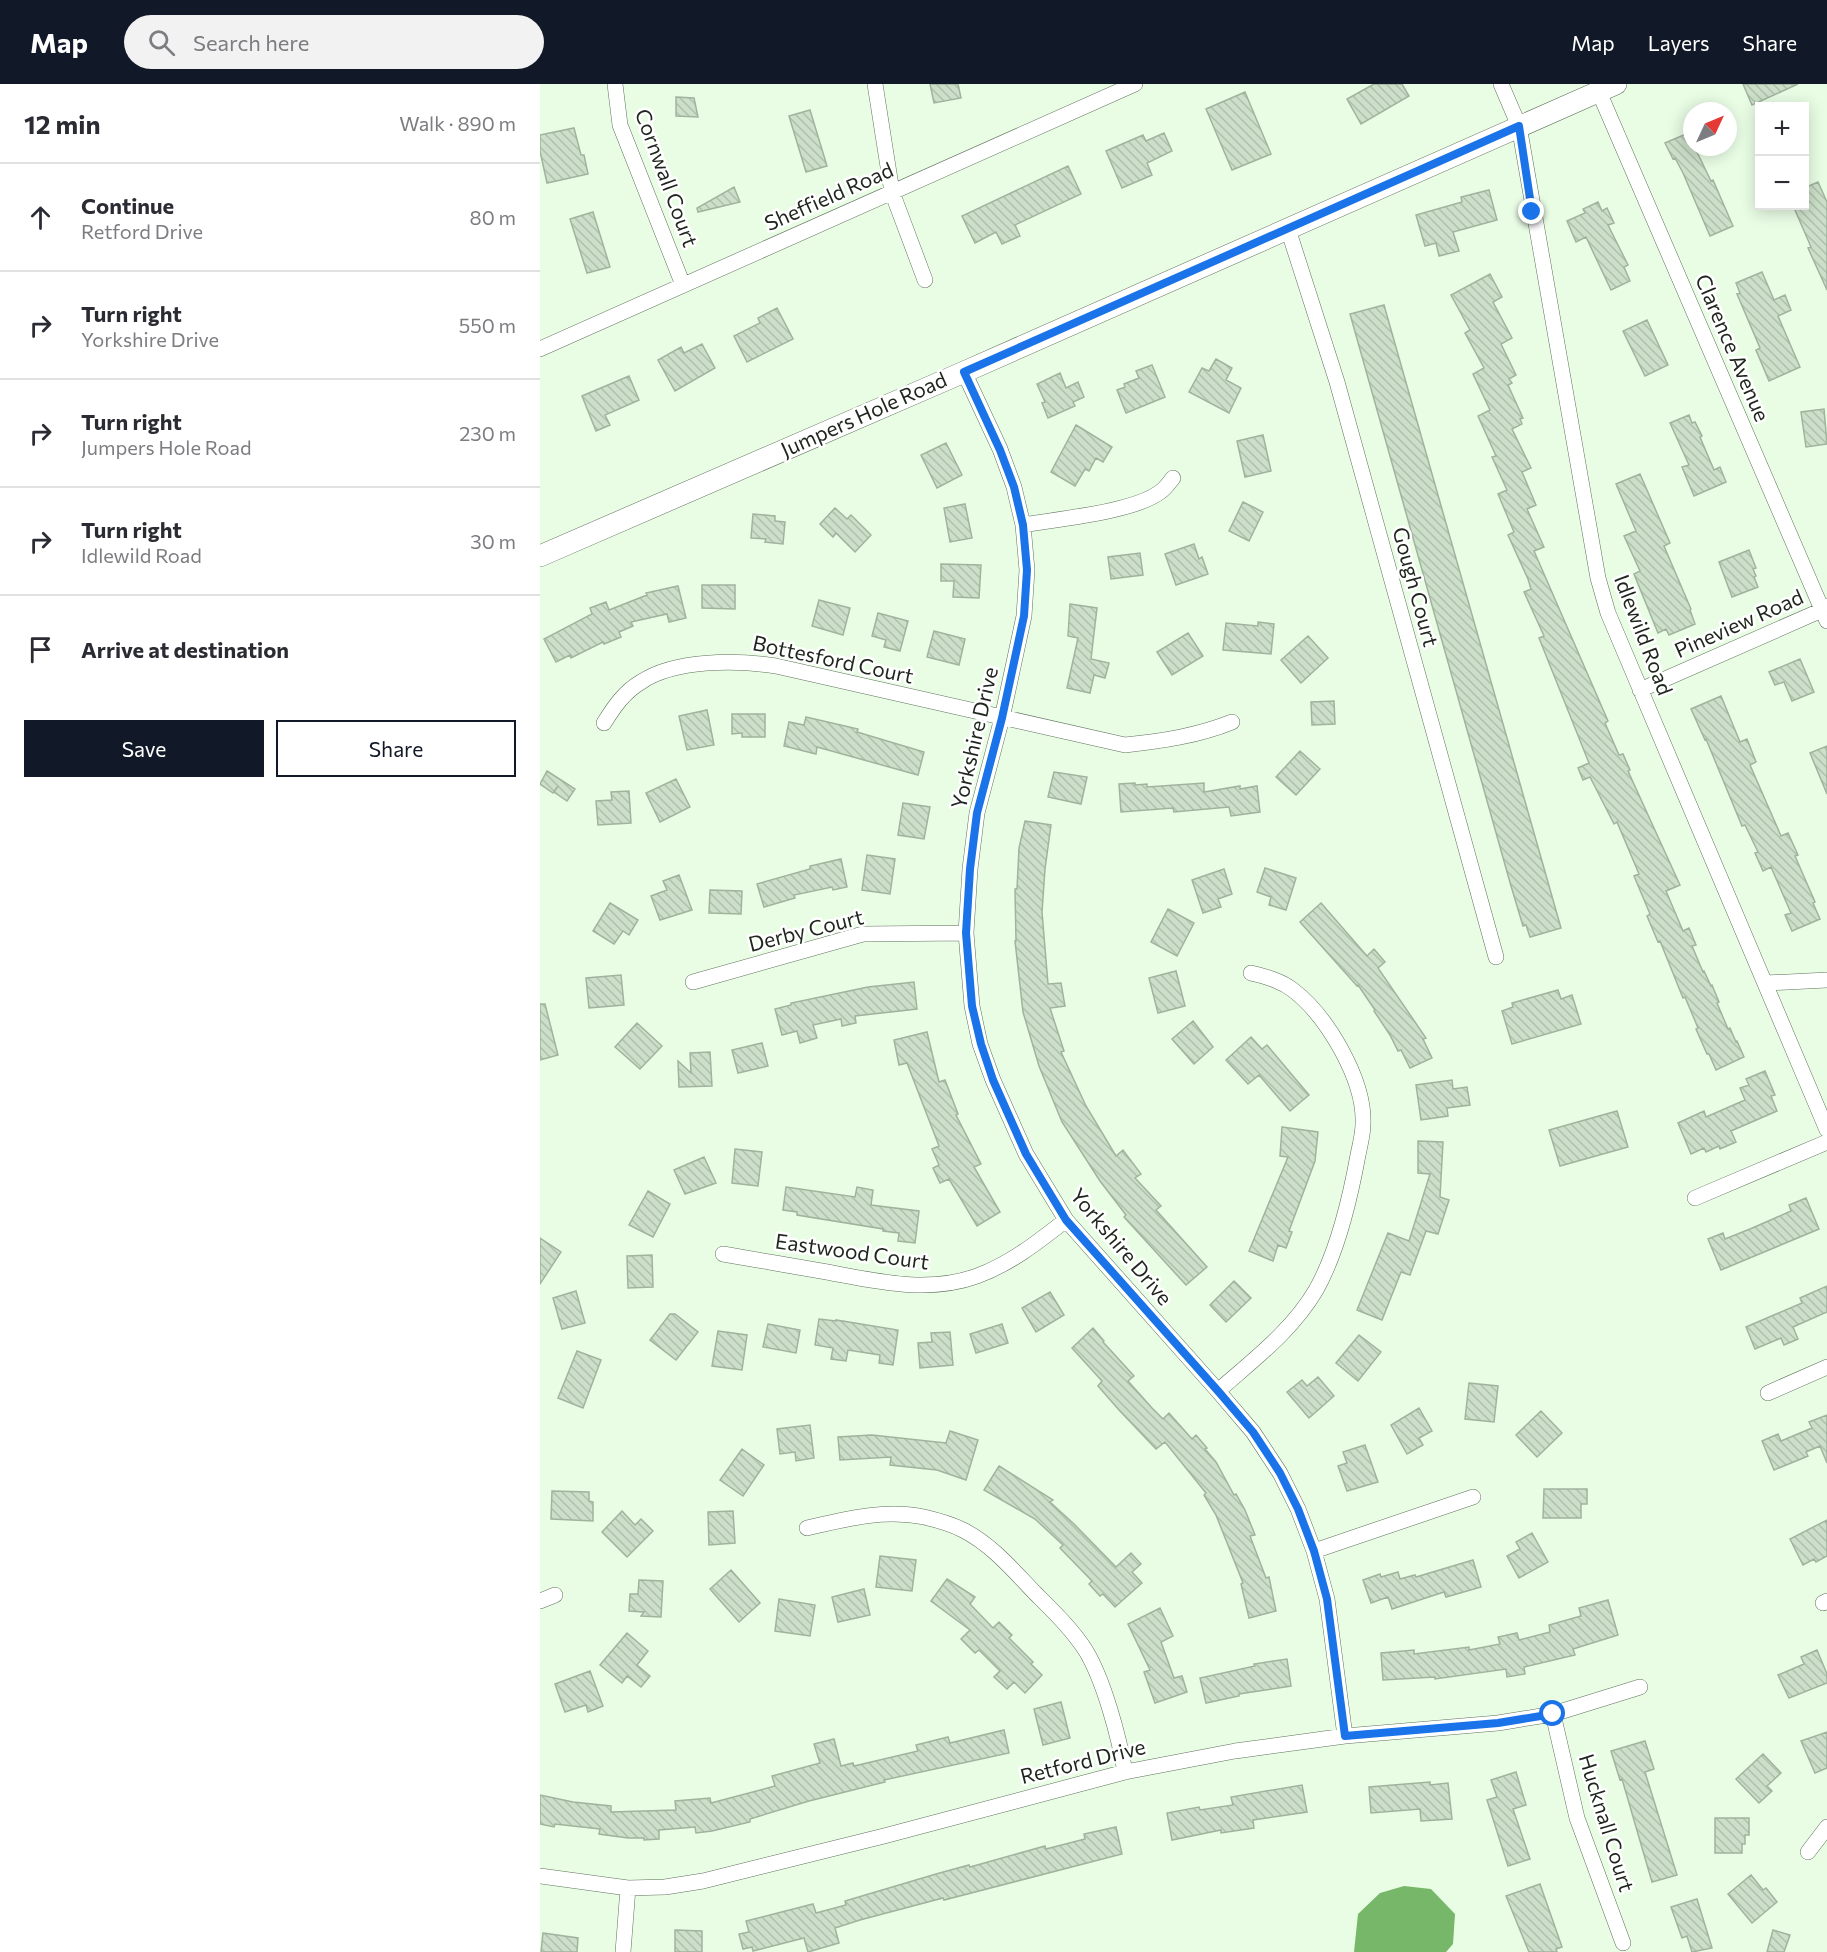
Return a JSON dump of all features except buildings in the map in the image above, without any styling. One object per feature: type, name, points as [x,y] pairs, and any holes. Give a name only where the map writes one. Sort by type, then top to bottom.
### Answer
[{"type":"main road","name":"Jumpers Hole Road","points":[[540,556],[964,372],[1607,88]]},
{"type":"street","name":"Cornwall Court","points":[[615,84],[620,126],[683,285]]},
{"type":"street","points":[[875,84],[892,192],[925,280]]},
{"type":"street","name":"Sheffield Road","points":[[540,349],[1135,84]]},
{"type":"street","name":"Idlewild Road","points":[[1501,84],[1519,126],[1598,578],[1608,613],[1827,1130]]},
{"type":"street","name":"Clarence Avenue","points":[[1607,88],[1825,612]]},
{"type":"street","name":"Gough Court","points":[[1288,229],[1337,382],[1496,957]]},
{"type":"street","name":"Yorkshire Drive","points":[[964,372],[1000,450],[1014,487],[1023,525],[1027,570],[1024,616],[1002,718],[977,813],[970,869],[966,933],[972,1006],[981,1044],[1026,1154],[1066,1220],[1253,1432],[1280,1473],[1298,1509],[1314,1551],[1327,1599],[1345,1736]]},
{"type":"street","points":[[1023,525],[1124,507],[1148,499],[1162,491],[1173,478]]},
{"type":"street","name":"Pineview Road","points":[[1640,690],[1825,612]]},
{"type":"street","name":"Bottesford Court","points":[[604,723],[618,701],[641,681],[686,666],[737,662],[776,666],[1125,745],[1160,742],[1210,731],[1232,722]]},
{"type":"street","name":"Derby Court","points":[[693,982],[863,934],[966,933]]},
{"type":"street","points":[[1218,1391],[1280,1336],[1300,1314],[1316,1289],[1327,1267],[1350,1198],[1364,1123],[1359,1092],[1339,1044],[1294,990],[1278,980],[1251,973]]},
{"type":"street","points":[[1766,983],[1827,980]]},
{"type":"street","points":[[1695,1198],[1827,1142]]},
{"type":"street","name":"Eastwood Court","points":[[723,1254],[886,1282],[930,1286],[955,1283],[999,1266],[1025,1251],[1066,1220]]},
{"type":"street","points":[[1768,1393],[1827,1367]]},
{"type":"street","points":[[1314,1551],[1473,1497]]},
{"type":"street","points":[[807,1528],[857,1516],[888,1514],[922,1517],[942,1522],[963,1530],[980,1542],[1002,1559],[1068,1626],[1086,1652],[1101,1684],[1122,1752],[1125,1772]]},
{"type":"street","points":[[540,1601],[555,1595]]},
{"type":"street","name":"Retford Drive","points":[[540,1876],[628,1888],[665,1887],[740,1873],[1125,1772],[1235,1751],[1345,1736],[1498,1723],[1553,1714],[1640,1687]]},
{"type":"street","name":"Hucknall Court","points":[[1553,1714],[1577,1818],[1623,1943]]},
{"type":"street","points":[[1808,1852],[1827,1827]]},
{"type":"street","points":[[623,1952],[628,1888]]},
{"type":"shaded area","points":[[1404,1886],[1431,1889],[1455,1914],[1453,1944],[1446,1952],[1354,1952],[1358,1914],[1380,1893]]},
{"type":"route","points":[[1532,212],[1519,126],[964,372],[1000,450],[1014,487],[1023,525],[1027,570],[1024,616],[1002,718],[977,813],[970,869],[966,933],[972,1006],[981,1044],[993,1080],[1026,1154],[1066,1220],[1253,1432],[1280,1473],[1298,1509],[1314,1551],[1327,1599],[1345,1736],[1498,1723],[1553,1714]]}]
